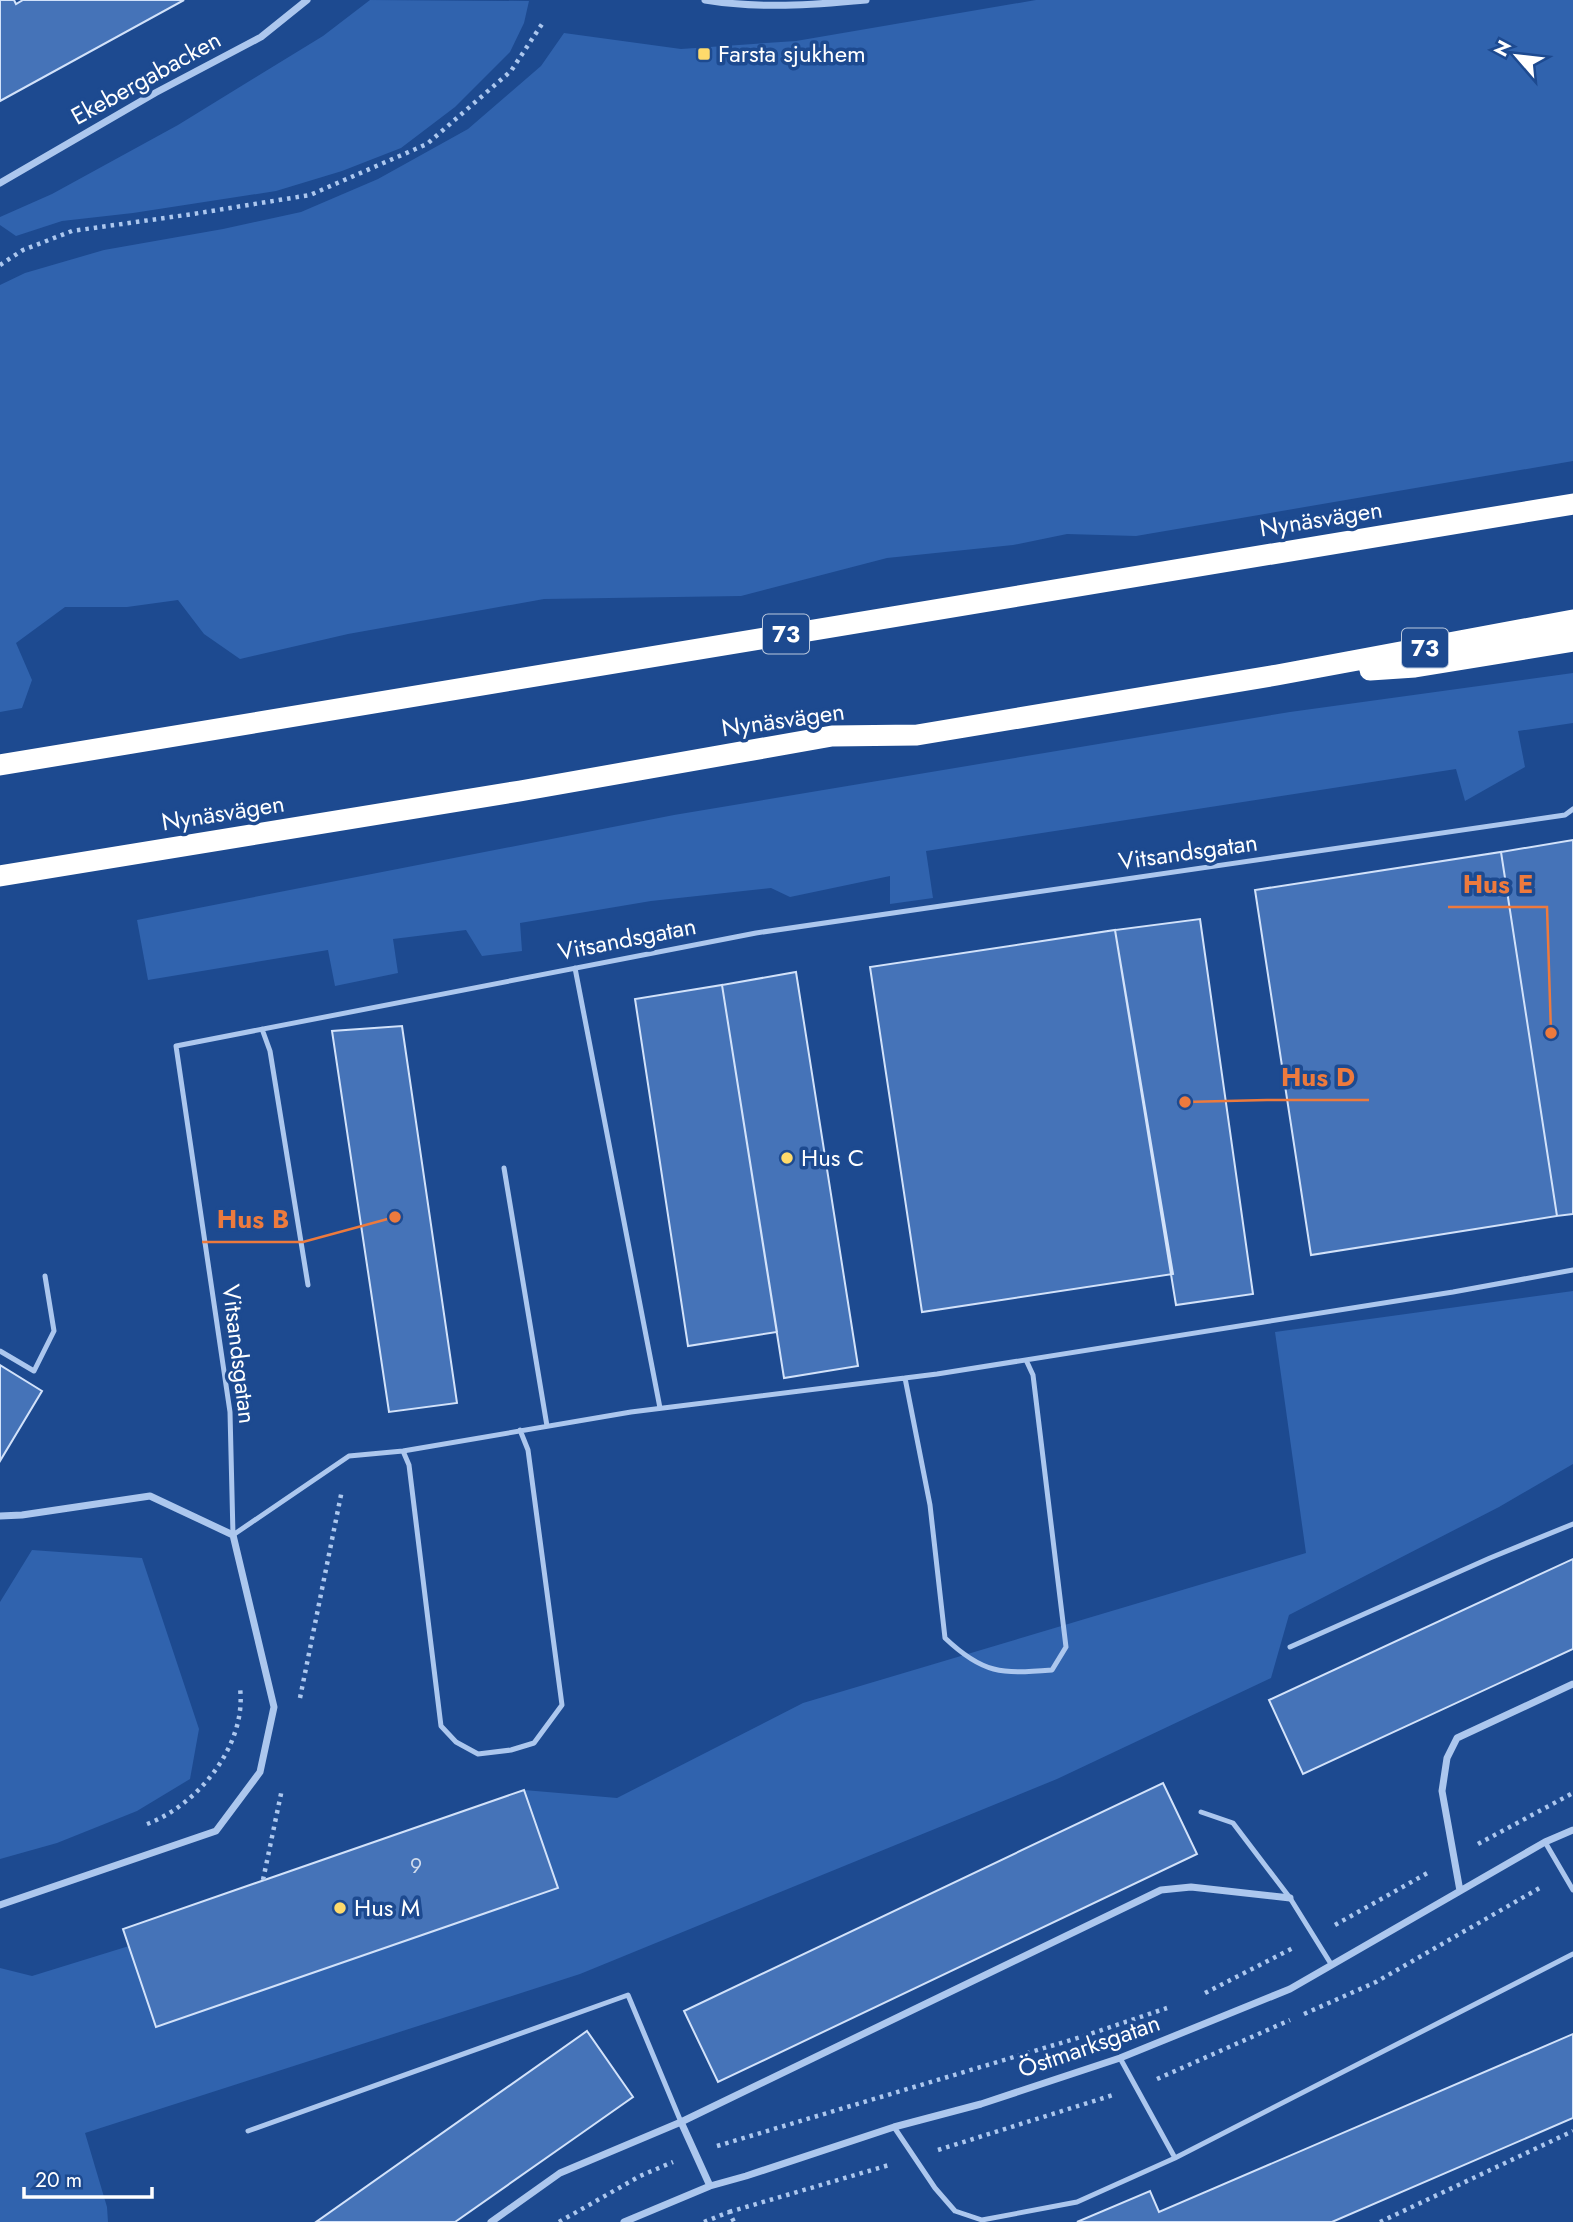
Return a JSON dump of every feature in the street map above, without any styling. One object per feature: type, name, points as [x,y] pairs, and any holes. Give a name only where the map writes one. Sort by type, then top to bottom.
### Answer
[{"type":"highway","name":"Nynäsvägen","points":[[0,765],[1573,504]]},
{"type":"highway","name":"Nynäsvägen","points":[[0,876],[520,791],[832,736],[917,735],[1277,675],[1573,620]]},
{"type":"highway","points":[[1277,675],[1415,667],[1573,641]]},
{"type":"street","name":"Ekebergabacken","points":[[0,183],[155,93],[261,37],[307,0]]},
{"type":"street","points":[[705,0],[736,5],[800,6],[866,0]]},
{"type":"street","points":[[0,1516],[150,1496],[233,1535]]},
{"type":"street","name":"Vitsandsgatan","points":[[0,1905],[216,1831],[260,1772],[274,1707],[233,1535]]},
{"type":"street","points":[[1460,1891],[1442,1791],[1447,1758],[1457,1738],[1573,1684]]},
{"type":"street","name":"Östmarksgatan","points":[[624,2222],[710,2186],[894,2127],[981,2104],[1120,2058],[1290,1989],[1545,1842],[1573,1830]]},
{"type":"street","points":[[491,2222],[560,2173],[681,2122],[1161,1890],[1191,1887],[1290,1898]]},
{"type":"street","points":[[681,2122],[710,2186]]},
{"type":"lane","name":"Vitsandsgatan","points":[[233,1535],[230,1412],[176,1046],[756,933],[1551,817],[1564,815],[1573,808]]},
{"type":"lane","points":[[575,968],[660,1408]]},
{"type":"lane","points":[[262,1029],[270,1051],[308,1285]]},
{"type":"lane","points":[[504,1168],[547,1426]]},
{"type":"lane","points":[[233,1535],[349,1456],[402,1451],[660,1408],[905,1378],[1026,1360],[1453,1292],[1573,1270]]},
{"type":"lane","points":[[0,1351],[34,1371],[54,1331],[45,1276]]},
{"type":"lane","points":[[905,1378],[930,1505],[945,1638],[967,1659],[994,1670],[1017,1673],[1052,1670],[1066,1647],[1033,1375],[1026,1360]]},
{"type":"lane","points":[[402,1451],[409,1465],[441,1726],[456,1742],[478,1754],[511,1750],[534,1743],[562,1705],[527,1450],[520,1430]]},
{"type":"lane","points":[[1290,1647],[1573,1524]]},
{"type":"lane","points":[[1201,1812],[1233,1823],[1290,1898],[1331,1964]]},
{"type":"lane","points":[[1545,1842],[1573,1890]]},
{"type":"lane","points":[[894,2127],[935,2188],[955,2211],[982,2220],[1077,2202],[1175,2158],[1573,1954]]},
{"type":"lane","points":[[248,2131],[628,1994],[681,2122]]},
{"type":"lane","points":[[1120,2058],[1175,2158]]},
{"type":"path","points":[[0,265],[23,250],[72,231],[310,195],[427,144],[511,71],[544,21]]},
{"type":"path","points":[[299,1703],[349,1456]]},
{"type":"path","points":[[136,1828],[162,1819],[192,1797],[217,1768],[234,1734],[242,1699],[240,1686]]},
{"type":"path","points":[[263,1880],[283,1785]]},
{"type":"path","points":[[1203,1994],[1314,1937],[1573,1793]]},
{"type":"path","points":[[559,2222],[640,2176],[695,2153],[1081,2037],[1178,2004]]},
{"type":"path","points":[[1380,2222],[1573,2131]]},
{"type":"path","points":[[704,2222],[729,2212],[734,2222]]},
{"type":"shaded area","points":[[370,0],[529,1],[524,23],[510,52],[455,107],[401,148],[342,171],[276,191],[62,221],[16,236],[0,225],[0,217],[52,194],[178,125],[323,36]]},
{"type":"shaded area","points":[[1036,0],[1573,0],[1573,461],[1136,536],[1067,534],[1013,545],[887,558],[741,596],[544,599],[348,634],[240,659],[204,634],[178,600],[127,607],[65,607],[16,643],[32,680],[22,708],[0,712],[0,285],[25,273],[104,250],[301,212],[378,179],[468,129],[541,66],[564,33],[681,49],[796,41]]},
{"type":"shaded area","points":[[1573,673],[1573,723],[1518,731],[1525,767],[1465,801],[1456,769],[926,851],[933,898],[890,904],[890,876],[790,897],[771,888],[651,901],[520,923],[522,951],[482,956],[466,930],[393,939],[398,973],[335,986],[328,950],[148,980],[137,920],[674,815],[1290,712]]},
{"type":"shaded area","points":[[1573,1291],[1573,1464],[1499,1507],[1289,1615],[1271,1678],[1057,1779],[580,1974],[85,2133],[107,2207],[108,2222],[0,2222],[0,1968],[32,1976],[129,1946],[157,2027],[557,1888],[524,1790],[617,1798],[803,1703],[1306,1553],[1275,1332]]},
{"type":"shaded area","points":[[32,1550],[142,1558],[199,1729],[190,1779],[137,1811],[57,1843],[0,1859],[0,1602]]},
{"type":"building","points":[[0,0],[14,0],[16,4],[23,0],[184,0],[0,101]]},
{"type":"building","points":[[1573,840],[1573,1214],[1557,1216],[1501,852]]},
{"type":"building","points":[[1501,852],[1557,1216],[1311,1255],[1255,890]]},
{"type":"building","points":[[1200,919],[1253,1294],[1176,1305],[1115,930]]},
{"type":"building","points":[[1115,930],[1173,1274],[922,1312],[870,967]]},
{"type":"building","name":"Hus C","points":[[796,972],[858,1366],[784,1378],[722,985]]},
{"type":"building","points":[[722,985],[777,1332],[688,1346],[635,999]]},
{"type":"building","points":[[402,1026],[457,1403],[389,1412],[332,1031]]},
{"type":"building","points":[[0,1365],[42,1391],[0,1461]]},
{"type":"building","points":[[1573,1559],[1573,1649],[1303,1774],[1269,1700]]},
{"type":"building","points":[[1163,1783],[1197,1854],[718,2082],[684,2011]]},
{"type":"building","name":"Hus M","points":[[524,1790],[558,1888],[156,2027],[123,1929]]},
{"type":"building","points":[[587,2031],[633,2097],[455,2222],[316,2222]]},
{"type":"building","points":[[1573,2034],[1573,2118],[1332,2222],[1077,2222],[1150,2191],[1159,2212]]},
{"type":"place","name":"Farsta sjukhem","points":[[704,54]]},
{"type":"place","name":"Hus E","points":[[1551,1033]]},
{"type":"place","name":"Hus D","points":[[1185,1102]]},
{"type":"place","name":"Hus C","points":[[787,1158]]},
{"type":"place","name":"Hus B","points":[[395,1217]]},
{"type":"place","name":"Hus M","points":[[340,1908]]}]
